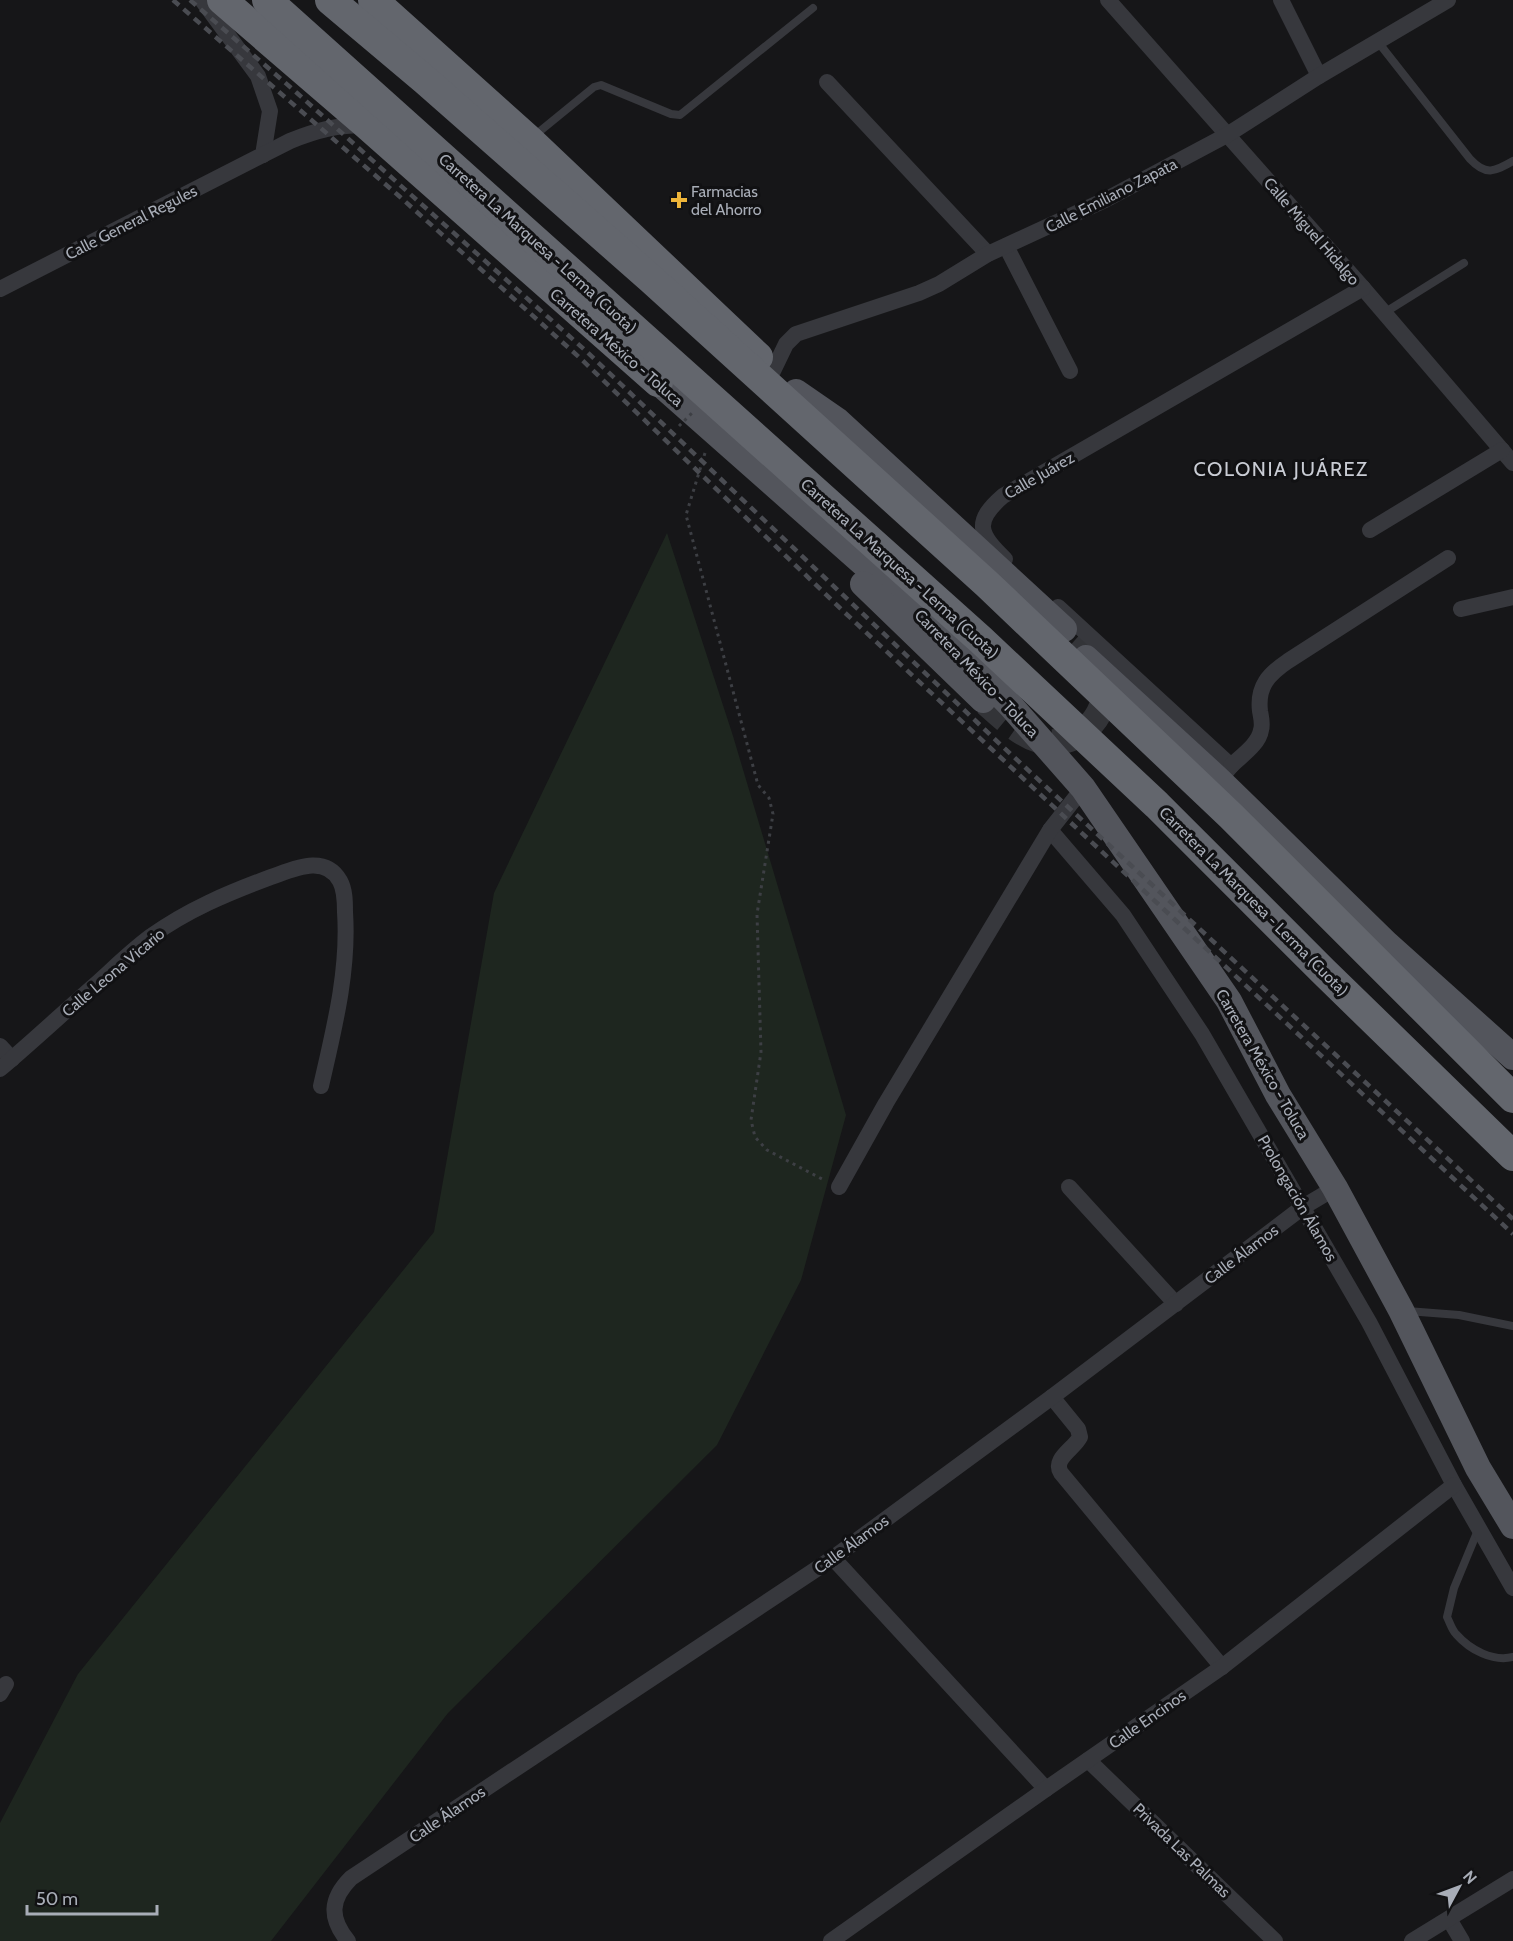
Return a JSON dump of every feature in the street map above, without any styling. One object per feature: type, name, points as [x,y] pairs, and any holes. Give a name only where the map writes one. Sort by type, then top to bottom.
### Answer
[{"type":"highway","name":"Carretera México - Toluca","points":[[222,0],[658,382]]},
{"type":"highway","name":"Carretera La Marquesa - Lerma (Cuota)","points":[[267,0],[981,640],[1157,805],[1513,1156]]},
{"type":"highway","points":[[330,0],[425,80],[651,279],[987,584],[1231,816],[1513,1098]]},
{"type":"highway","points":[[373,0],[529,140],[796,392]]},
{"type":"main road","points":[[658,382],[756,488],[867,588],[986,703]]},
{"type":"main road","name":"Carretera México - Toluca","points":[[658,382],[934,626],[1011,706],[1083,788],[1229,1002],[1278,1095],[1335,1188],[1401,1310],[1478,1468],[1513,1526]]},
{"type":"main road","points":[[796,392],[1225,773],[1387,944],[1513,1057]]},
{"type":"main road","points":[[796,392],[838,421],[1064,629]]},
{"type":"street","points":[[202,0],[258,76],[270,111],[263,155]]},
{"type":"street","name":"Calle Miguel Hidalgo","points":[[1108,0],[1363,288],[1508,457]]},
{"type":"street","points":[[1281,0],[1319,76]]},
{"type":"street","name":"Calle Emiliano Zapata","points":[[773,371],[786,344],[796,334],[939,284],[988,254],[1105,200],[1227,135],[1319,76],[1448,0]]},
{"type":"street","points":[[827,82],[988,254]]},
{"type":"street","name":"Calle General Regules","points":[[0,289],[314,131],[338,125],[367,125]]},
{"type":"street","points":[[1006,246],[1070,371]]},
{"type":"street","name":"Calle Juárez","points":[[1225,773],[997,551],[985,534],[983,518],[991,506],[1003,496],[1363,288]]},
{"type":"street","points":[[1370,530],[1508,457]]},
{"type":"street","points":[[1225,773],[1258,739],[1261,731],[1260,692],[1269,675],[1448,558]]},
{"type":"street","points":[[1461,609],[1513,597]]},
{"type":"street","points":[[839,1187],[885,1103],[1050,830],[1083,788]]},
{"type":"street","name":"Prolongación Álamos","points":[[1050,830],[1123,915],[1202,1034],[1370,1322],[1454,1485],[1513,1588]]},
{"type":"street","name":"Calle Leona Vicario","points":[[6,1064],[123,960],[150,938],[185,915],[223,894],[289,870],[322,865],[329,868],[342,885],[346,926],[344,970],[338,1010],[321,1086]]},
{"type":"street","points":[[0,1046],[6,1064]]},
{"type":"street","points":[[1069,1187],[1176,1304]]},
{"type":"street","name":"Calle Álamos","points":[[348,1941],[335,1922],[334,1907],[336,1896],[351,1878],[833,1558],[1052,1397],[1303,1206],[1335,1188]]},
{"type":"street","points":[[1052,1397],[1078,1429],[1080,1437],[1078,1443],[1059,1462],[1058,1468],[1061,1473],[1222,1667]]},
{"type":"street","name":"Calle Encinos","points":[[831,1941],[1046,1788],[1222,1667],[1454,1485]]},
{"type":"street","points":[[833,1558],[1046,1788]]},
{"type":"street","name":"Privada Las Palmas","points":[[1088,1760],[1275,1941]]},
{"type":"street","points":[[1412,1941],[1513,1879]]},
{"type":"street","points":[[1449,1919],[1462,1941]]},
{"type":"lane","points":[[529,140],[594,87],[601,85],[671,114],[680,115],[813,8]]},
{"type":"lane","points":[[1378,42],[1479,169],[1491,171],[1513,161]]},
{"type":"lane","points":[[1384,313],[1464,263]]},
{"type":"lane","points":[[1401,1310],[1459,1315],[1513,1326]]},
{"type":"lane","points":[[1479,1529],[1454,1588],[1447,1617],[1456,1634],[1478,1652],[1502,1660],[1513,1657]]},
{"type":"path","points":[[705,450],[686,515],[758,785],[769,798],[773,814],[757,914],[761,1052],[751,1120],[755,1137],[767,1150],[839,1187]]},
{"type":"shaded area","points":[[667,533],[733,736],[846,1115],[801,1280],[717,1445],[448,1713],[271,1941],[0,1941],[0,1823],[78,1674],[434,1232],[494,893]]},
{"type":"tunnel","points":[[986,703],[1014,727],[1039,740],[1062,741],[1085,730],[1101,709],[1105,683],[1095,659],[1064,629]]},
{"type":"railway","points":[[173,0],[399,196],[580,358],[842,610],[1513,1234]]},
{"type":"railway","points":[[190,0],[586,351],[1001,745],[1513,1219]]},
{"type":"place","name":"Farmacias del Ahorro","points":[[679,200]]},
{"type":"district","name":"COLONIA JUÁREZ","points":[[1281,469]]}]
